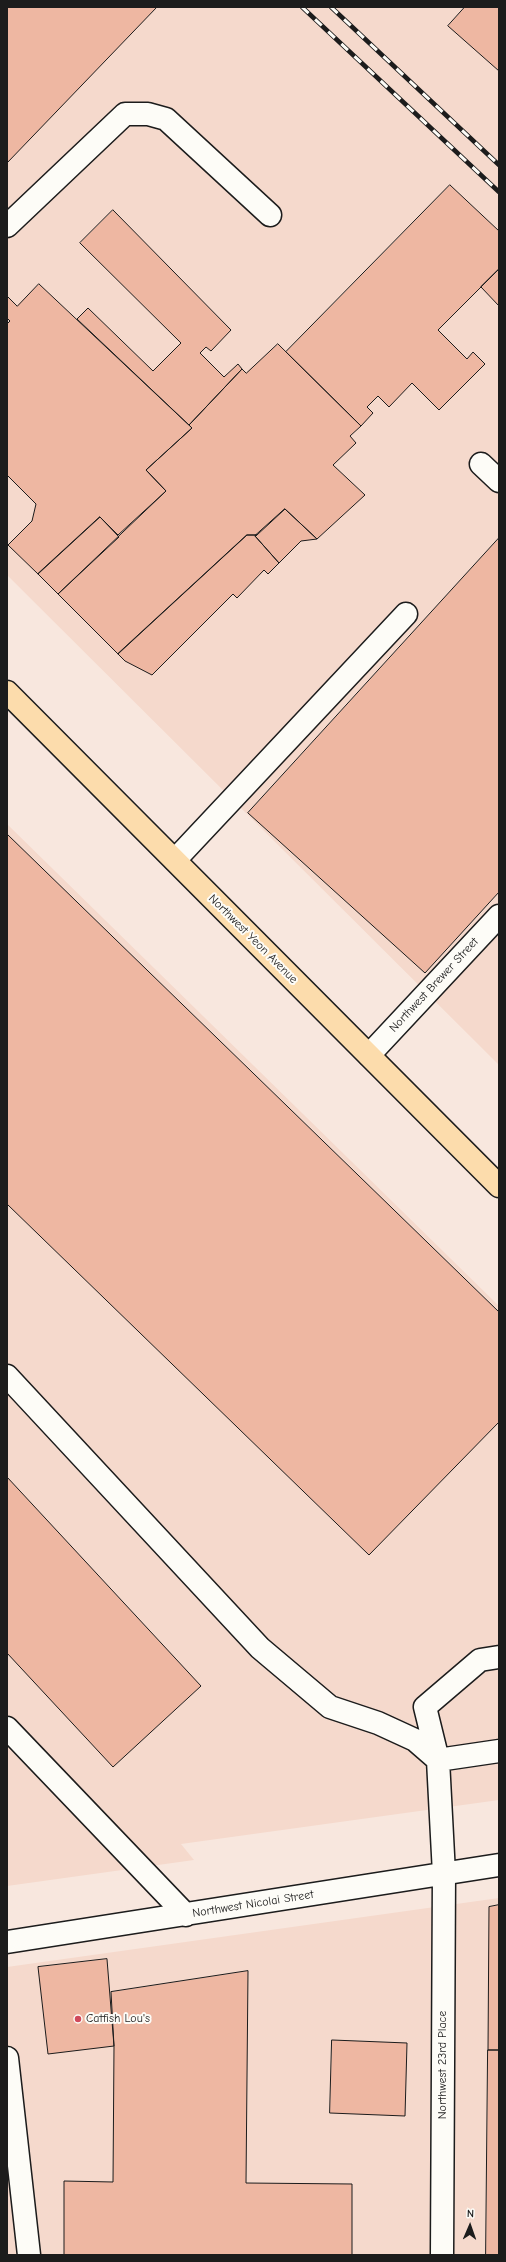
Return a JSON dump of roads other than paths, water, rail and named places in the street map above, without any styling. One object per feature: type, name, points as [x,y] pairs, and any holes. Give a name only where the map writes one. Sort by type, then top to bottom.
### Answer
[{"type":"highway","name":"Northwest Yeon Avenue","points":[[7,692],[499,1186]]},
{"type":"street","points":[[7,226],[125,114],[148,114],[166,119],[270,215]]},
{"type":"street","points":[[481,464],[499,481]]},
{"type":"street","points":[[175,860],[406,614]]},
{"type":"street","name":"Northwest Brewer Street","points":[[370,1055],[499,916]]},
{"type":"street","points":[[7,1376],[260,1648],[330,1707],[397,1731],[415,1740],[438,1760],[499,1751]]},
{"type":"street","points":[[489,1658],[499,1641]]},
{"type":"street","name":"Northwest 23rd Place","points":[[442,2255],[444,1874],[438,1760],[425,1707],[489,1658]]},
{"type":"street","points":[[7,1728],[186,1915]]},
{"type":"street","name":"Northwest Nicolai Street","points":[[7,1942],[499,1865]]},
{"type":"street","points":[[7,2058],[29,2255]]},
{"type":"railway","points":[[302,7],[499,192]]},
{"type":"railway","points":[[331,7],[499,165]]},
{"type":"place","name":"Catfish Lou's","points":[[78,2019]]}]
